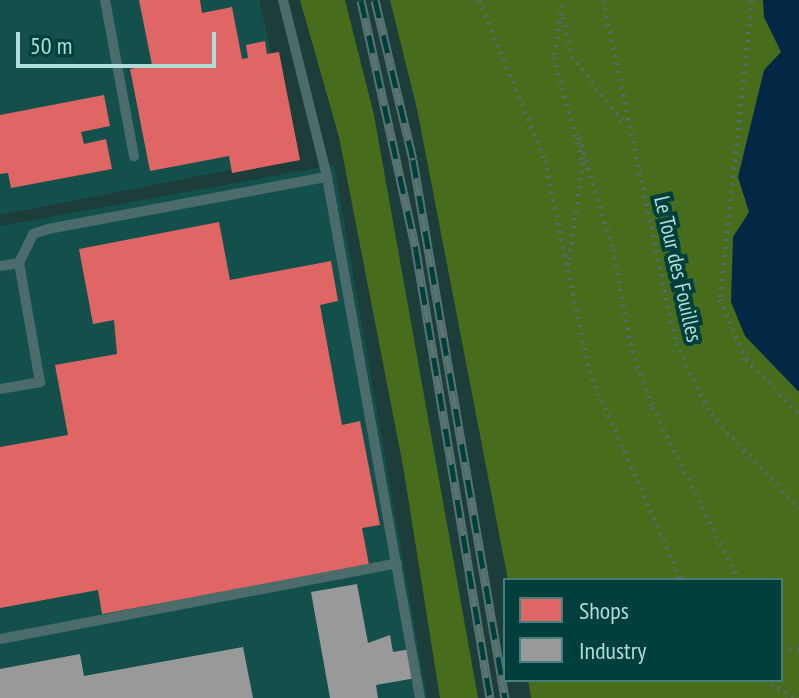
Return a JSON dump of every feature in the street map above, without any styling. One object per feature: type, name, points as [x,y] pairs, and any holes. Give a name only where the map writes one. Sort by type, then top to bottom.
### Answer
[{"type":"lane","points":[[105,0],[134,156]]},
{"type":"lane","points":[[283,0],[327,177],[420,698]]},
{"type":"lane","points":[[0,389],[40,382],[19,263],[33,234],[327,177]]},
{"type":"lane","points":[[0,266],[19,263]]},
{"type":"lane","points":[[0,639],[397,563]]},
{"type":"path","points":[[479,0],[545,160],[589,371],[680,578]]},
{"type":"path","name":"Le Tour des Fouilles","points":[[603,0],[626,126],[666,305],[691,378],[738,448],[799,508]]},
{"type":"path","points":[[752,0],[720,299],[746,359],[799,414]]},
{"type":"path","points":[[562,2],[572,56],[626,126]]},
{"type":"path","points":[[562,2],[554,57],[613,249],[630,343],[652,407],[738,578]]},
{"type":"path","points":[[567,272],[582,185],[579,137]]},
{"type":"path","points":[[767,682],[795,698]]},
{"type":"shaded area","points":[[0,0],[259,0],[296,157],[0,215]]},
{"type":"shaded area","points":[[763,0],[799,0],[799,392],[745,336],[731,302],[733,237],[749,212],[738,177],[764,70],[781,52],[764,17]]},
{"type":"shaded area","points":[[334,165],[427,698],[0,698],[0,226]]},
{"type":"green space","points":[[300,0],[345,0],[374,115],[478,698],[440,698],[403,466],[339,137]]},
{"type":"green space","points":[[390,0],[799,0],[799,698],[531,698],[528,682],[783,682],[783,578],[508,578],[417,109]]},
{"type":"building: Shops","points":[[139,0],[200,0],[202,13],[232,7],[242,59],[248,58],[246,45],[265,41],[267,54],[279,52],[300,160],[232,173],[229,156],[150,171],[130,69],[152,65]]},
{"type":"building: Shops","points":[[104,95],[110,126],[81,132],[84,144],[106,139],[112,169],[11,188],[8,173],[0,174],[0,115]]},
{"type":"building: Shops","points":[[219,222],[230,280],[331,261],[338,301],[320,305],[342,425],[360,421],[380,525],[362,528],[369,565],[102,614],[98,590],[0,608],[0,447],[68,435],[55,365],[117,354],[114,320],[93,324],[79,249]]},
{"type":"building: Industry","points":[[357,584],[368,643],[390,635],[393,652],[411,649],[416,678],[376,685],[378,698],[330,698],[311,592]]},
{"type":"building: Industry","points":[[243,647],[253,698],[0,698],[0,669],[80,654],[84,676]]},
{"type":"railway","points":[[361,0],[416,251],[490,698]]},
{"type":"railway","points":[[375,0],[413,160],[505,698]]}]
